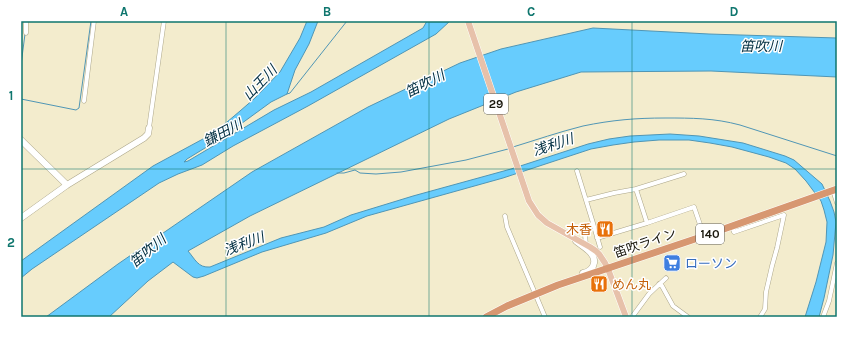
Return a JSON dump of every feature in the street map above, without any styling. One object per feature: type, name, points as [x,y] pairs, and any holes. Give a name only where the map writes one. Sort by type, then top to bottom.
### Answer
[{"type":"highway","name":"笛吹ライン","points":[[486,317],[507,306],[558,285],[834,192]]},
{"type":"main road","name":"29","points":[[468,21],[529,201],[535,211],[547,223],[599,254],[608,269],[626,317]]},
{"type":"street","points":[[26,21],[26,33]]},
{"type":"street","points":[[84,101],[94,21]]},
{"type":"street","points":[[21,218],[67,185],[144,138],[148,134],[164,21]]},
{"type":"street","points":[[21,140],[67,185]]},
{"type":"street","points":[[577,171],[600,247]]},
{"type":"street","points":[[586,200],[636,189],[684,174]]},
{"type":"street","points":[[636,189],[647,223]]},
{"type":"street","points":[[834,192],[837,203]]},
{"type":"street","points":[[597,238],[694,207],[704,236]]},
{"type":"street","points":[[732,226],[734,232],[784,215],[766,292],[765,310],[760,317]]},
{"type":"street","points":[[506,216],[506,227],[545,317]]},
{"type":"street","points":[[586,245],[585,235],[593,223]]},
{"type":"street","points":[[558,285],[576,275],[588,272],[594,265],[594,259],[591,252],[571,237]]},
{"type":"street","points":[[823,317],[837,263]]},
{"type":"street","points":[[632,317],[649,294],[666,278]]},
{"type":"street","points":[[659,284],[662,286],[673,306],[688,317]]},
{"type":"water","name":"鎌田川","points":[[307,21],[318,21],[309,44],[295,70],[287,94],[271,102],[223,137],[184,162],[274,110],[311,92],[423,28],[427,21],[450,21],[436,34],[308,106],[233,146],[202,165],[159,183],[21,278],[21,261],[153,166],[214,133],[255,98],[280,72],[300,38]]},
{"type":"water","name":"笛吹川","points":[[593,28],[709,34],[837,38],[837,77],[711,71],[581,72],[516,92],[449,119],[250,216],[188,251],[202,266],[210,267],[281,238],[324,227],[351,215],[511,169],[588,144],[630,136],[670,134],[699,136],[743,143],[785,156],[794,160],[822,184],[830,201],[836,222],[833,255],[819,317],[805,317],[826,242],[827,222],[821,201],[806,181],[795,169],[786,163],[769,157],[710,143],[689,140],[659,140],[634,142],[591,149],[503,178],[367,216],[326,233],[262,252],[197,278],[193,277],[173,262],[148,281],[109,317],[46,317],[118,264],[252,172],[368,107],[460,63],[501,49]]},
{"type":"waterway","points":[[21,99],[76,110],[79,108],[91,21]]},
{"type":"waterway","points":[[287,94],[290,93],[347,21]]},
{"type":"waterway","points":[[21,65],[25,34]]},
{"type":"waterway","name":"浅利川","points":[[513,147],[594,124],[634,119],[684,118],[712,120],[740,125],[837,156]]},
{"type":"waterway","points":[[337,173],[355,170],[360,173],[376,174],[401,172],[466,160],[508,149]]},
{"type":"place","name":"木香","points":[[605,229]]},
{"type":"place","name":"ローソン","points":[[672,263]]},
{"type":"place","name":"めん丸","points":[[599,284]]},
{"type":"water label","name":"山王川","points":[[260,83]]}]
